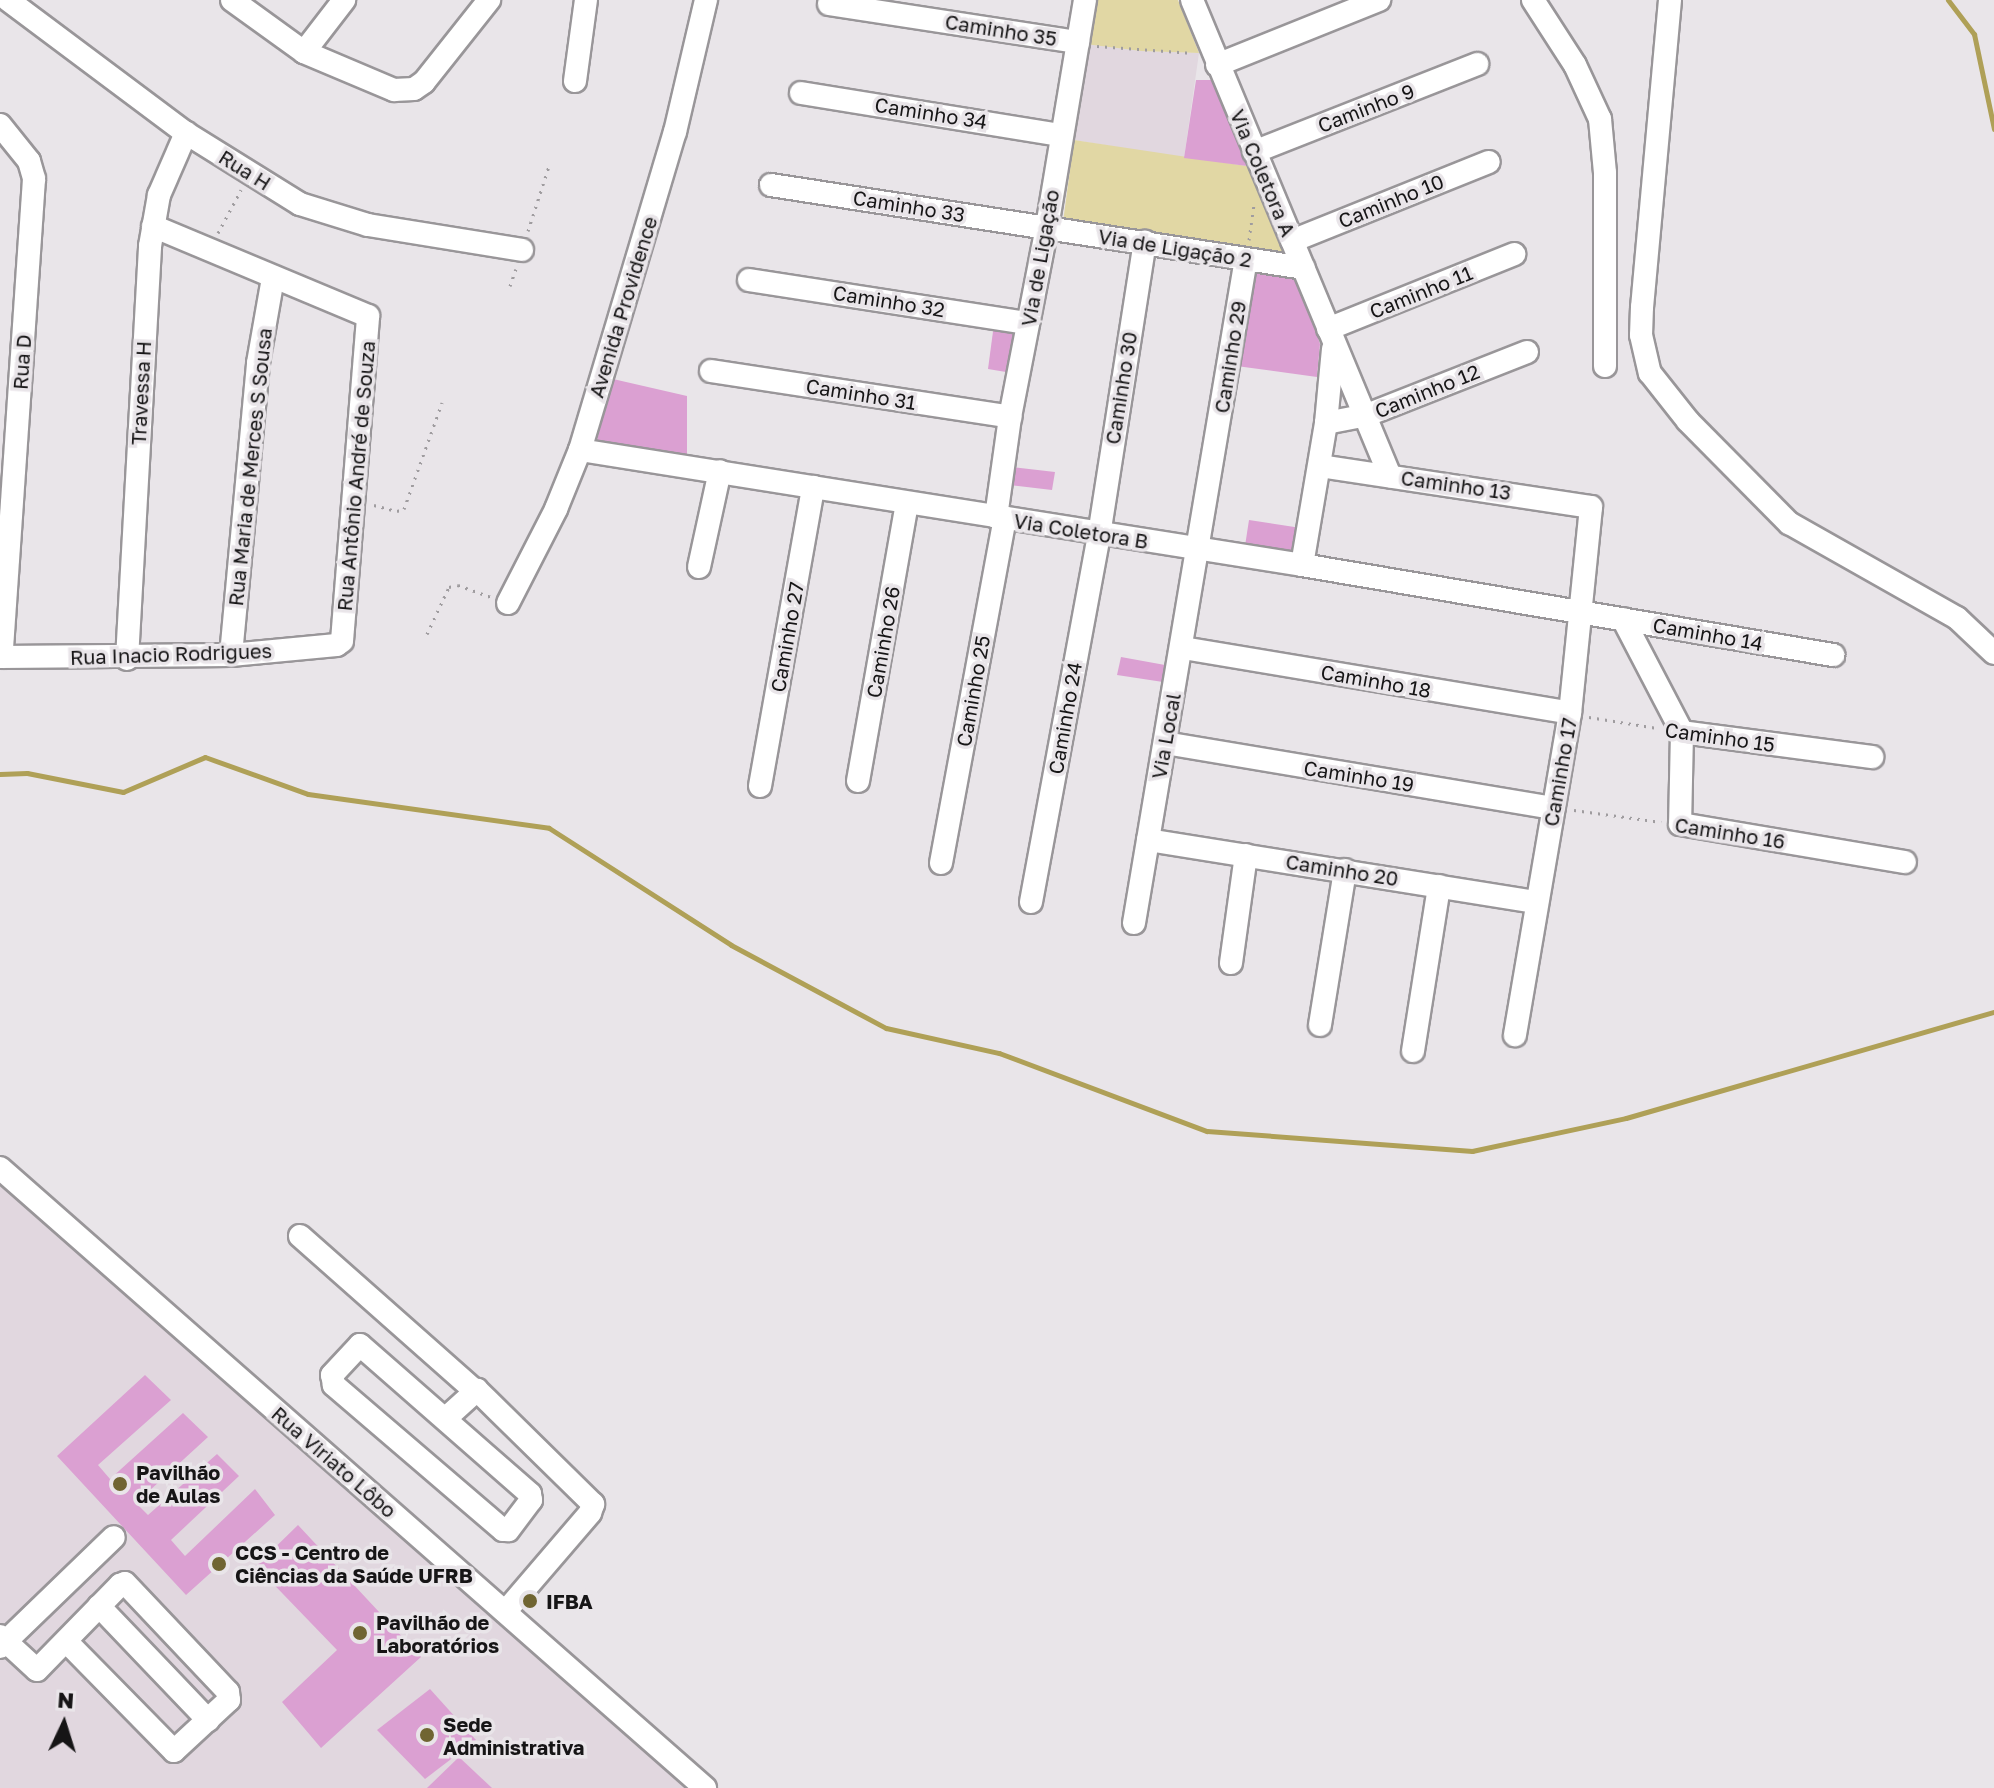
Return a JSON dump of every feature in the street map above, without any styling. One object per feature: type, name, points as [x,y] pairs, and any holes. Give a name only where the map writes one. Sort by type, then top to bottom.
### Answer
[{"type":"street","name":"Rua H","points":[[8,0],[186,133],[300,204],[329,215],[403,231],[522,250]]},
{"type":"street","points":[[232,0],[304,52],[394,90],[414,89],[424,82],[489,0]]},
{"type":"street","points":[[304,52],[344,0]]},
{"type":"street","points":[[575,81],[586,0]]},
{"type":"street","name":"Avenida Providence","points":[[508,603],[556,509],[580,450],[675,132],[706,0]]},
{"type":"street","name":"Via de Ligação","points":[[1000,518],[1010,417],[1047,227],[1085,0]]},
{"type":"street","name":"Via Coletora A","points":[[1192,0],[1390,476]]},
{"type":"street","points":[[1215,59],[1379,0]]},
{"type":"street","points":[[1533,0],[1569,54],[1600,119],[1605,173],[1605,366]]},
{"type":"street","points":[[1670,0],[1642,307],[1642,344],[1650,373],[1688,421],[1789,523],[1927,599],[1982,638],[1994,653]]},
{"type":"street","name":"Caminho 35","points":[[829,4],[1078,42]]},
{"type":"street","name":"Caminho 9","points":[[1257,158],[1477,64]]},
{"type":"street","name":"Caminho 34","points":[[801,93],[1061,135]]},
{"type":"street","name":"Rua D","points":[[0,125],[29,161],[34,179],[0,657]]},
{"type":"street","name":"Travessa H","points":[[127,659],[153,226],[159,195],[186,133]]},
{"type":"street","name":"Caminho 10","points":[[1292,241],[1489,162]]},
{"type":"street","name":"Caminho 33","points":[[771,185],[1047,227]]},
{"type":"street","points":[[153,226],[273,278]]},
{"type":"street","name":"Via de Ligação 2","points":[[1047,227],[1304,268]]},
{"type":"street","name":"Caminho 30","points":[[1099,535],[1145,242]]},
{"type":"street","name":"Caminho 11","points":[[1330,338],[1515,254]]},
{"type":"street","name":"Caminho 29","points":[[1198,549],[1246,259]]},
{"type":"street","name":"Rua Antônio André de Souza","points":[[273,278],[368,316],[341,643]]},
{"type":"street","name":"Rua Maria de Merces S Sousa","points":[[231,655],[258,363],[273,278]]},
{"type":"street","name":"Caminho 32","points":[[749,280],[1028,323]]},
{"type":"street","name":"Via Coletora A","points":[[1302,565],[1326,423],[1330,338]]},
{"type":"street","name":"Caminho 12","points":[[1326,423],[1367,415],[1527,352]]},
{"type":"street","name":"Caminho 31","points":[[711,371],[1010,417]]},
{"type":"street","name":"Via Coletora B","points":[[580,450],[1582,612]]},
{"type":"street","name":"Caminho 13","points":[[1320,466],[1591,507]]},
{"type":"street","points":[[699,567],[720,471]]},
{"type":"street","name":"Caminho 27","points":[[760,786],[813,487]]},
{"type":"street","name":"Caminho 26","points":[[858,781],[907,503]]},
{"type":"street","name":"Caminho 17","points":[[1515,1035],[1570,713],[1591,507]]},
{"type":"street","name":"Caminho 25","points":[[941,863],[1000,518]]},
{"type":"street","name":"Caminho 24","points":[[1031,902],[1099,535]]},
{"type":"street","name":"Via Local","points":[[1134,923],[1198,549]]},
{"type":"street","name":"Caminho 14","points":[[1582,612],[1833,655]]},
{"type":"street","points":[[1623,619],[1682,732],[1680,824]]},
{"type":"street","name":"Rua Inacio Rodrigues","points":[[0,657],[127,659],[231,655],[341,643]]},
{"type":"street","name":"Caminho 18","points":[[1183,648],[1570,713]]},
{"type":"street","name":"Caminho 15","points":[[1682,732],[1872,757]]},
{"type":"street","name":"Caminho 19","points":[[1165,743],[1554,808]]},
{"type":"street","name":"Caminho 16","points":[[1680,824],[1905,862]]},
{"type":"street","name":"Caminho 20","points":[[1148,840],[1536,902]]},
{"type":"street","points":[[1231,963],[1246,855]]},
{"type":"street","points":[[1320,1025],[1345,870]]},
{"type":"street","points":[[1413,1051],[1439,886]]},
{"type":"street","name":"Rua Viriato Lôbo","points":[[0,1168],[705,1788]]},
{"type":"street","points":[[300,1236],[474,1390],[593,1504],[590,1513],[505,1612]]},
{"type":"street","points":[[362,1345],[446,1418],[532,1496],[505,1531],[334,1385],[331,1378],[362,1345]]},
{"type":"street","points":[[446,1418],[474,1390]]},
{"type":"street","points":[[66,1641],[174,1751],[229,1700],[228,1692],[127,1584],[120,1585],[36,1670],[2,1642],[114,1537]]},
{"type":"street","points":[[99,1606],[208,1720]]},
{"type":"path","points":[[1078,42],[1215,59]]},
{"type":"path","points":[[1246,259],[1257,158]]},
{"type":"path","points":[[510,286],[549,166]]},
{"type":"path","points":[[208,250],[249,174]]},
{"type":"path","points":[[355,500],[397,511],[404,509],[442,403]]},
{"type":"path","points":[[427,634],[449,587],[458,585],[508,603]]},
{"type":"path","name":"Caminho 15","points":[[1570,713],[1682,732]]},
{"type":"path","name":"Caminho 16","points":[[1554,808],[1680,824]]},
{"type":"shaded area","points":[[1093,0],[1178,0],[1199,53],[1141,51],[1085,44]]},
{"type":"shaded area","points":[[1085,44],[1141,51],[1199,53],[1184,158],[1074,140]]},
{"type":"shaded area","points":[[1074,140],[1247,166],[1286,257],[1063,222]]},
{"type":"shaded area","name":"CCS - Centro de Ciências da Saúde UFRB","points":[[0,1183],[295,1440],[695,1788],[0,1788]]},
{"type":"building","points":[[1196,80],[1214,80],[1247,166],[1184,158]]},
{"type":"building","points":[[1244,268],[1297,276],[1320,344],[1317,377],[1229,365]]},
{"type":"building","points":[[994,324],[1021,327],[1012,373],[988,369]]},
{"type":"building","points":[[613,379],[687,396],[687,458],[596,444]]},
{"type":"building","points":[[1011,467],[1055,472],[1052,490],[1009,485]]},
{"type":"building","points":[[1249,520],[1301,528],[1296,555],[1245,546]]},
{"type":"building","points":[[1121,657],[1165,665],[1163,682],[1117,675]]},
{"type":"building","name":"Pavilhão de Aulas","points":[[145,1375],[171,1400],[98,1465],[110,1479],[183,1413],[208,1437],[136,1503],[148,1515],[217,1454],[239,1476],[171,1540],[185,1556],[255,1489],[275,1515],[186,1595],[57,1456]]},
{"type":"building","name":"Pavilhão de Laboratórios","points":[[298,1525],[421,1657],[321,1748],[282,1702],[337,1650],[256,1566]]},
{"type":"building","name":"Sede Administrativa","points":[[430,1689],[476,1740],[425,1779],[377,1730]]},
{"type":"building","name":"Sede Administrativa","points":[[459,1757],[492,1788],[427,1788]]},
{"type":"waterway","points":[[1948,0],[1974,34],[1994,129]]},
{"type":"waterway","points":[[0,774],[27,773],[123,792],[205,757],[308,794],[549,828],[731,945],[886,1028],[999,1053],[1207,1131],[1472,1151],[1626,1118],[1994,1012]]},
{"type":"place","name":"Pavilhão de Aulas","points":[[120,1484]]},
{"type":"place","name":"CCS - Centro de Ciências da Saúde UFRB","points":[[219,1564]]},
{"type":"place","name":"IFBA","points":[[530,1601]]},
{"type":"place","name":"Pavilhão de Laboratórios","points":[[360,1633]]},
{"type":"place","name":"Sede Administrativa","points":[[427,1735]]}]
